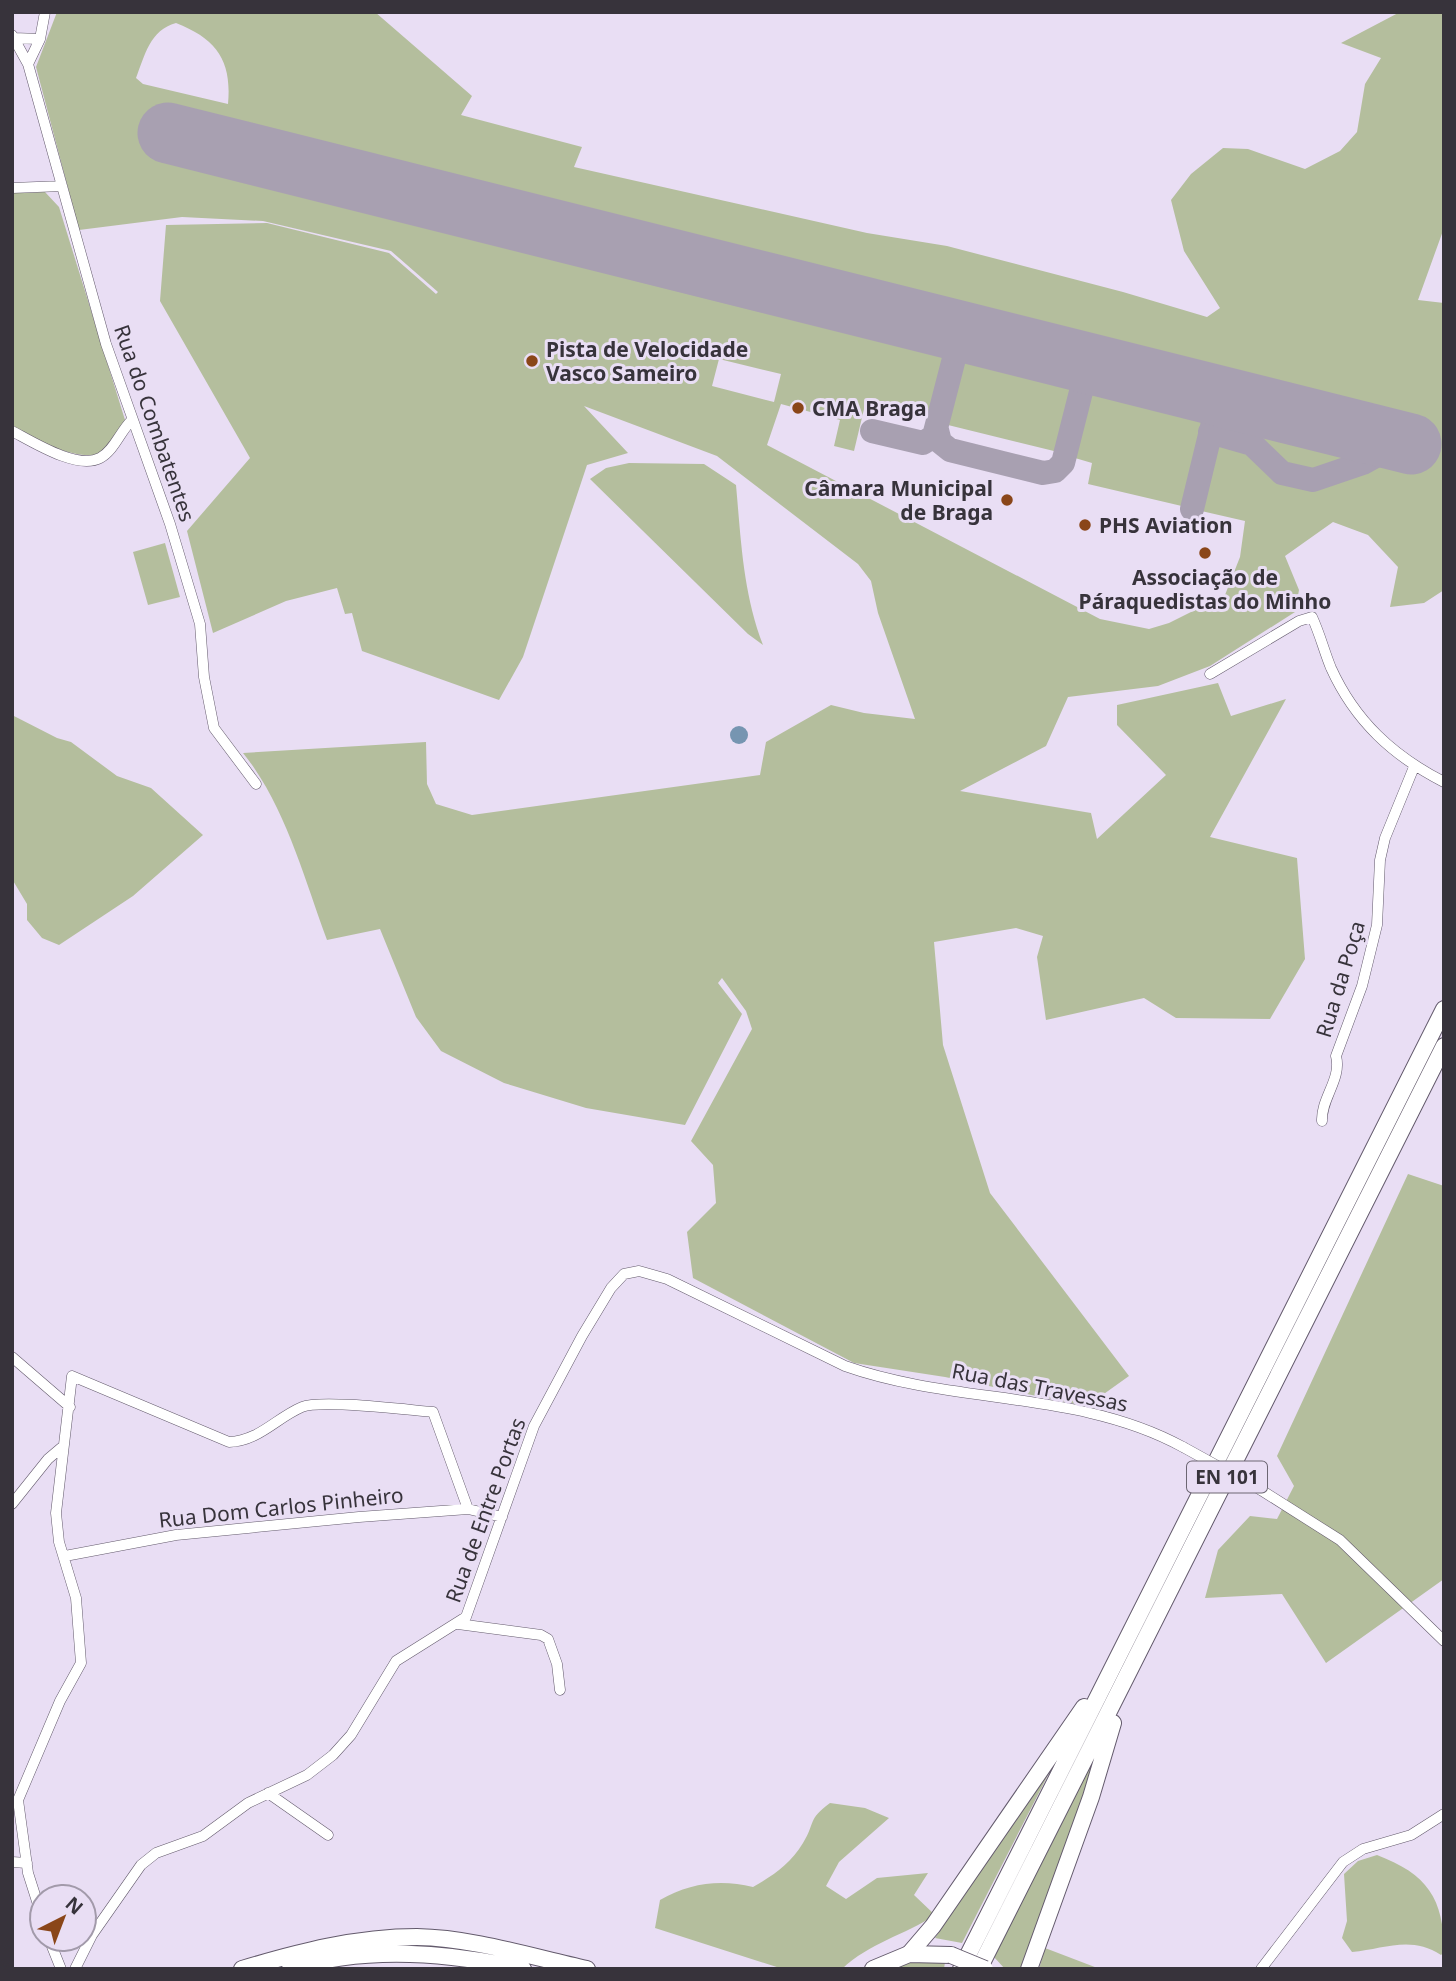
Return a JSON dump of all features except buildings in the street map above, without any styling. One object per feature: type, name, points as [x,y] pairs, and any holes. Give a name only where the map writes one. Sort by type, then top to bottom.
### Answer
[{"type":"main road","name":"EN 101","points":[[961,1969],[1444,1009]]},
{"type":"main road","name":"EN 101","points":[[979,1969],[1444,1046]]},
{"type":"main road","points":[[1029,1969],[1091,1797],[1109,1732],[1182,1580],[1188,1555]]},
{"type":"main road","points":[[909,1954],[933,1926],[1082,1712],[1148,1586],[1163,1570]]},
{"type":"main road","points":[[242,1969],[304,1951],[360,1940],[418,1937],[481,1945],[587,1969]]},
{"type":"main road","points":[[290,1969],[355,1956],[407,1953],[449,1955],[523,1969]]},
{"type":"main road","points":[[873,1969],[909,1954],[951,1955],[985,1969]]},
{"type":"street","points":[[28,64],[40,39],[45,12]]},
{"type":"street","points":[[13,37],[40,39]]},
{"type":"street","name":"Rua do Combatentes","points":[[13,37],[28,64],[106,344],[170,524],[200,624],[204,677],[214,729],[256,784]]},
{"type":"street","points":[[12,188],[62,187]]},
{"type":"street","points":[[12,431],[36,444],[84,462],[101,458],[132,420]]},
{"type":"street","points":[[1210,674],[1299,621],[1312,617],[1348,702],[1378,738],[1414,767],[1444,782]]},
{"type":"street","name":"Rua da Poça","points":[[1322,1121],[1321,1109],[1339,1068],[1336,1056],[1362,986],[1377,925],[1380,860],[1385,838],[1414,767]]},
{"type":"street","name":"Rua das Travessas","points":[[624,1274],[639,1271],[667,1279],[845,1367],[873,1376],[1028,1400],[1132,1424],[1183,1447],[1261,1490],[1339,1540],[1444,1641]]},
{"type":"street","name":"Rua de Entre Portas","points":[[75,1969],[92,1935],[141,1865],[156,1853],[202,1836],[268,1793],[307,1775],[333,1755],[370,1706],[396,1661],[458,1625],[466,1617],[534,1426],[582,1336],[611,1288],[624,1274]]},
{"type":"street","points":[[12,1357],[70,1408]]},
{"type":"street","points":[[33,1883],[18,1800],[60,1701],[81,1662],[76,1598],[59,1542],[56,1513],[61,1448],[70,1408],[72,1376],[229,1441],[253,1437],[304,1406],[361,1406],[433,1412],[468,1509]]},
{"type":"street","points":[[12,1504],[48,1459],[61,1448]]},
{"type":"street","name":"Rua Dom Carlos Pinheiro","points":[[65,1556],[176,1535],[468,1509],[502,1517]]},
{"type":"street","points":[[458,1625],[548,1639],[557,1664],[561,1690]]},
{"type":"street","points":[[268,1793],[328,1835]]},
{"type":"street","points":[[1261,1969],[1343,1862],[1363,1849],[1412,1835],[1444,1814]]},
{"type":"street","points":[[12,1862],[27,1863]]},
{"type":"green space","points":[[57,12],[375,12],[472,96],[461,115],[582,147],[574,167],[867,233],[947,246],[1207,317],[1220,308],[1184,251],[1171,200],[1191,174],[1223,148],[1248,149],[1305,169],[1340,151],[1357,132],[1365,84],[1381,58],[1341,43],[1400,12],[1444,12],[1444,228],[1418,300],[1444,303],[1444,590],[1424,603],[1390,607],[1398,567],[1368,535],[1333,522],[1285,556],[1299,590],[1295,612],[1210,666],[1158,686],[1068,697],[1046,746],[960,791],[1091,813],[1097,839],[1166,775],[1117,725],[1117,705],[1218,683],[1231,716],[1286,699],[1210,837],[1297,858],[1305,959],[1270,1019],[1176,1018],[1144,998],[1046,1020],[1037,957],[1043,936],[1016,928],[934,942],[943,1045],[990,1193],[1129,1376],[1101,1396],[1100,1409],[945,1377],[854,1363],[693,1278],[687,1232],[716,1203],[713,1165],[691,1141],[752,1029],[746,1011],[722,978],[718,983],[742,1014],[685,1125],[586,1108],[504,1083],[441,1051],[416,1017],[380,929],[327,940],[282,819],[258,773],[243,753],[426,742],[427,784],[436,804],[472,815],[760,775],[766,742],[831,705],[864,713],[915,719],[878,613],[871,581],[858,564],[717,456],[584,406],[628,453],[587,465],[523,657],[499,700],[362,651],[352,613],[345,614],[337,588],[286,601],[213,633],[187,531],[250,458],[160,301],[166,225],[267,223],[389,253],[436,294],[438,292],[391,251],[263,221],[182,217],[79,230],[36,67]],"holes":[[[176,23],[202,36],[219,53],[227,75],[228,104],[143,84],[136,78],[154,37],[167,26]],[[172,116],[764,268],[1415,428],[1408,460],[1383,463],[1314,486],[1280,479],[1247,449],[1218,441],[1197,510],[1245,521],[1240,557],[1225,595],[1169,623],[1149,629],[1100,619],[767,445],[781,404],[840,420],[834,446],[854,451],[865,405],[931,420],[948,353],[944,343],[164,148]],[[719,359],[781,374],[774,402],[712,386]]]},
{"type":"green space","points":[[45,192],[59,207],[125,420],[101,455],[66,451],[12,427],[12,193]]},
{"type":"green space","points":[[967,349],[1075,378],[1058,452],[948,425],[946,421],[961,355]]},
{"type":"green space","points":[[1095,382],[1199,408],[1206,421],[1186,507],[1088,484],[1092,463],[1075,458],[1072,453],[1088,389]]},
{"type":"green space","points":[[1227,414],[1347,445],[1355,451],[1354,458],[1349,463],[1318,473],[1285,468],[1255,440],[1220,428],[1221,418]]},
{"type":"green space","points":[[629,463],[704,464],[736,485],[747,586],[763,645],[748,634],[590,479],[606,468]]},
{"type":"green space","points":[[165,543],[180,597],[148,605],[133,552]]},
{"type":"green space","points":[[12,715],[57,738],[71,742],[117,776],[151,788],[203,835],[133,896],[59,945],[42,938],[27,920],[27,904],[12,879]]},
{"type":"green space","points":[[1408,1174],[1444,1186],[1444,1579],[1326,1663],[1282,1594],[1205,1598],[1218,1550],[1250,1516],[1277,1519],[1294,1486],[1277,1456]]},
{"type":"green space","points":[[1065,1742],[962,1943],[935,1938]]},
{"type":"green space","points":[[1094,1756],[1083,1797],[1020,1969],[1005,1969],[994,1957]]},
{"type":"green space","points":[[830,1803],[865,1808],[889,1818],[839,1862],[826,1886],[846,1899],[877,1878],[928,1873],[914,1895],[935,1915],[864,1952],[842,1969],[783,1969],[655,1928],[660,1900],[671,1894],[705,1884],[729,1883],[753,1887],[775,1873],[798,1850],[815,1818]]},
{"type":"green space","points":[[1377,1855],[1409,1871],[1429,1890],[1441,1917],[1444,1952],[1441,1955],[1430,1949],[1408,1944],[1352,1952],[1342,1938],[1347,1921],[1344,1874],[1358,1861]]},
{"type":"green space","points":[[1045,1948],[1100,1969],[1039,1969]]},
{"type":"green space","points":[[945,1962],[944,1969],[887,1969],[903,1963]]},
{"type":"water","points":[[739,726],[745,729],[748,735],[745,741],[739,744],[733,741],[730,735],[733,729]]},
{"type":"taxiway","points":[[872,431],[923,443],[934,436],[958,343],[956,334],[948,328]]},
{"type":"taxiway","points":[[937,430],[940,442],[950,450],[1043,473],[1055,471],[1063,463],[1085,376],[1084,368],[1075,360]]},
{"type":"taxiway","points":[[1192,509],[1216,410],[1214,400],[1205,392]]},
{"type":"taxiway","points":[[1216,410],[1221,403],[1238,401]]},
{"type":"taxiway","points":[[1210,432],[1252,444],[1282,473],[1313,480],[1363,463],[1401,442]]},
{"type":"runway","points":[[168,133],[1411,444]]},
{"type":"place","name":"Pista de Velocidade Vasco Sameiro","points":[[532,361]]},
{"type":"place","name":"CMA Braga","points":[[798,408]]},
{"type":"place","name":"Câmara Municipal de Braga","points":[[1007,500]]},
{"type":"place","name":"PHS Aviation","points":[[1085,525]]},
{"type":"place","name":"Associação de Páraquedistas do Minho","points":[[1205,553]]}]
